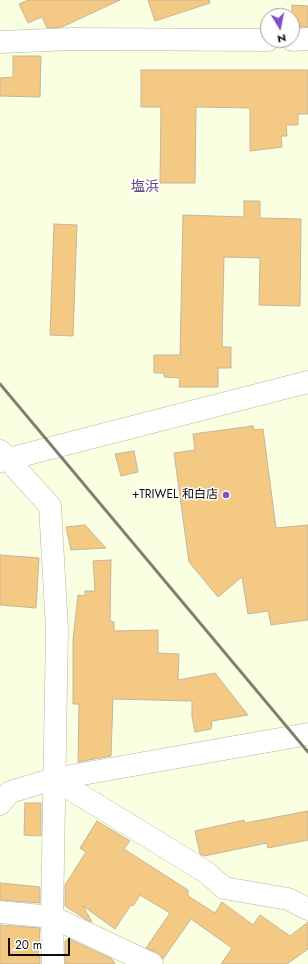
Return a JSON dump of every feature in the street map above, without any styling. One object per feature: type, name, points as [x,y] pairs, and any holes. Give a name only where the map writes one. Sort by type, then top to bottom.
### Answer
[{"type":"street","points":[[0,42],[72,40],[260,40]]},
{"type":"street","points":[[3,457],[54,446],[308,382]]},
{"type":"street","points":[[3,457],[50,506],[57,628],[52,964]]},
{"type":"street","points":[[3,794],[54,779],[308,734]]},
{"type":"street","points":[[54,779],[206,872],[224,888],[288,899],[308,909]]},
{"type":"street","points":[[0,912],[52,917],[152,964]]},
{"type":"building","points":[[28,0],[120,0],[62,27],[47,28],[42,17],[28,23],[19,4]]},
{"type":"building","points":[[148,0],[209,0],[210,3],[155,21]]},
{"type":"building","points":[[292,5],[308,6],[308,27],[300,27],[300,8],[292,8]]},
{"type":"building","points":[[13,56],[41,56],[40,97],[0,96],[0,78],[13,77]]},
{"type":"building","points":[[141,70],[308,70],[308,114],[298,114],[298,125],[286,125],[287,136],[281,136],[282,147],[250,151],[250,108],[196,107],[195,183],[160,183],[161,107],[141,107]]},
{"type":"building","points":[[244,201],[260,201],[260,218],[301,219],[300,306],[259,305],[260,258],[224,257],[222,347],[231,347],[231,368],[218,368],[218,387],[179,387],[180,378],[164,377],[164,373],[154,373],[154,355],[180,355],[183,215],[244,217]]},
{"type":"building","points":[[54,224],[77,225],[73,336],[50,335]]},
{"type":"building","name":"+TRIWEL 和白店","points":[[253,426],[254,430],[263,429],[276,528],[308,525],[308,620],[271,625],[268,611],[248,614],[242,577],[218,597],[189,562],[174,453],[195,450],[193,434]]},
{"type":"building","points":[[134,451],[138,472],[121,476],[115,454]]},
{"type":"building","points":[[85,525],[106,548],[71,550],[66,527]]},
{"type":"building","points":[[0,555],[39,558],[36,608],[0,605]]},
{"type":"building","points":[[111,560],[110,621],[114,622],[114,631],[158,630],[158,653],[179,654],[178,680],[215,673],[248,715],[212,721],[211,729],[195,732],[192,717],[192,701],[113,699],[111,756],[78,762],[79,704],[73,704],[73,640],[78,595],[85,596],[85,591],[95,591],[93,561]]},
{"type":"building","points":[[25,803],[41,803],[41,836],[24,835]]},
{"type":"building","points":[[308,811],[308,840],[268,848],[267,843],[204,856],[200,854],[195,831],[244,820],[245,823]]},
{"type":"building","points":[[97,821],[130,841],[124,849],[188,890],[188,896],[215,913],[222,902],[253,925],[260,915],[290,936],[308,922],[308,949],[287,964],[221,964],[232,948],[191,919],[163,959],[158,953],[146,948],[170,913],[140,895],[133,906],[131,905],[115,929],[83,906],[92,922],[87,920],[65,906],[65,885],[86,852],[80,848]]},
{"type":"building","points":[[0,883],[40,887],[40,903],[0,900]]},
{"type":"building","points":[[0,925],[40,928],[38,958],[40,956],[40,964],[0,964]]},
{"type":"building","points":[[69,939],[112,959],[115,964],[65,964],[65,941]]},
{"type":"railway","points":[[0,384],[308,752]]},
{"type":"place","name":"+TRIWEL 和白店","points":[[226,495]]},
{"type":"district","name":"塩浜","points":[[145,188]]}]
